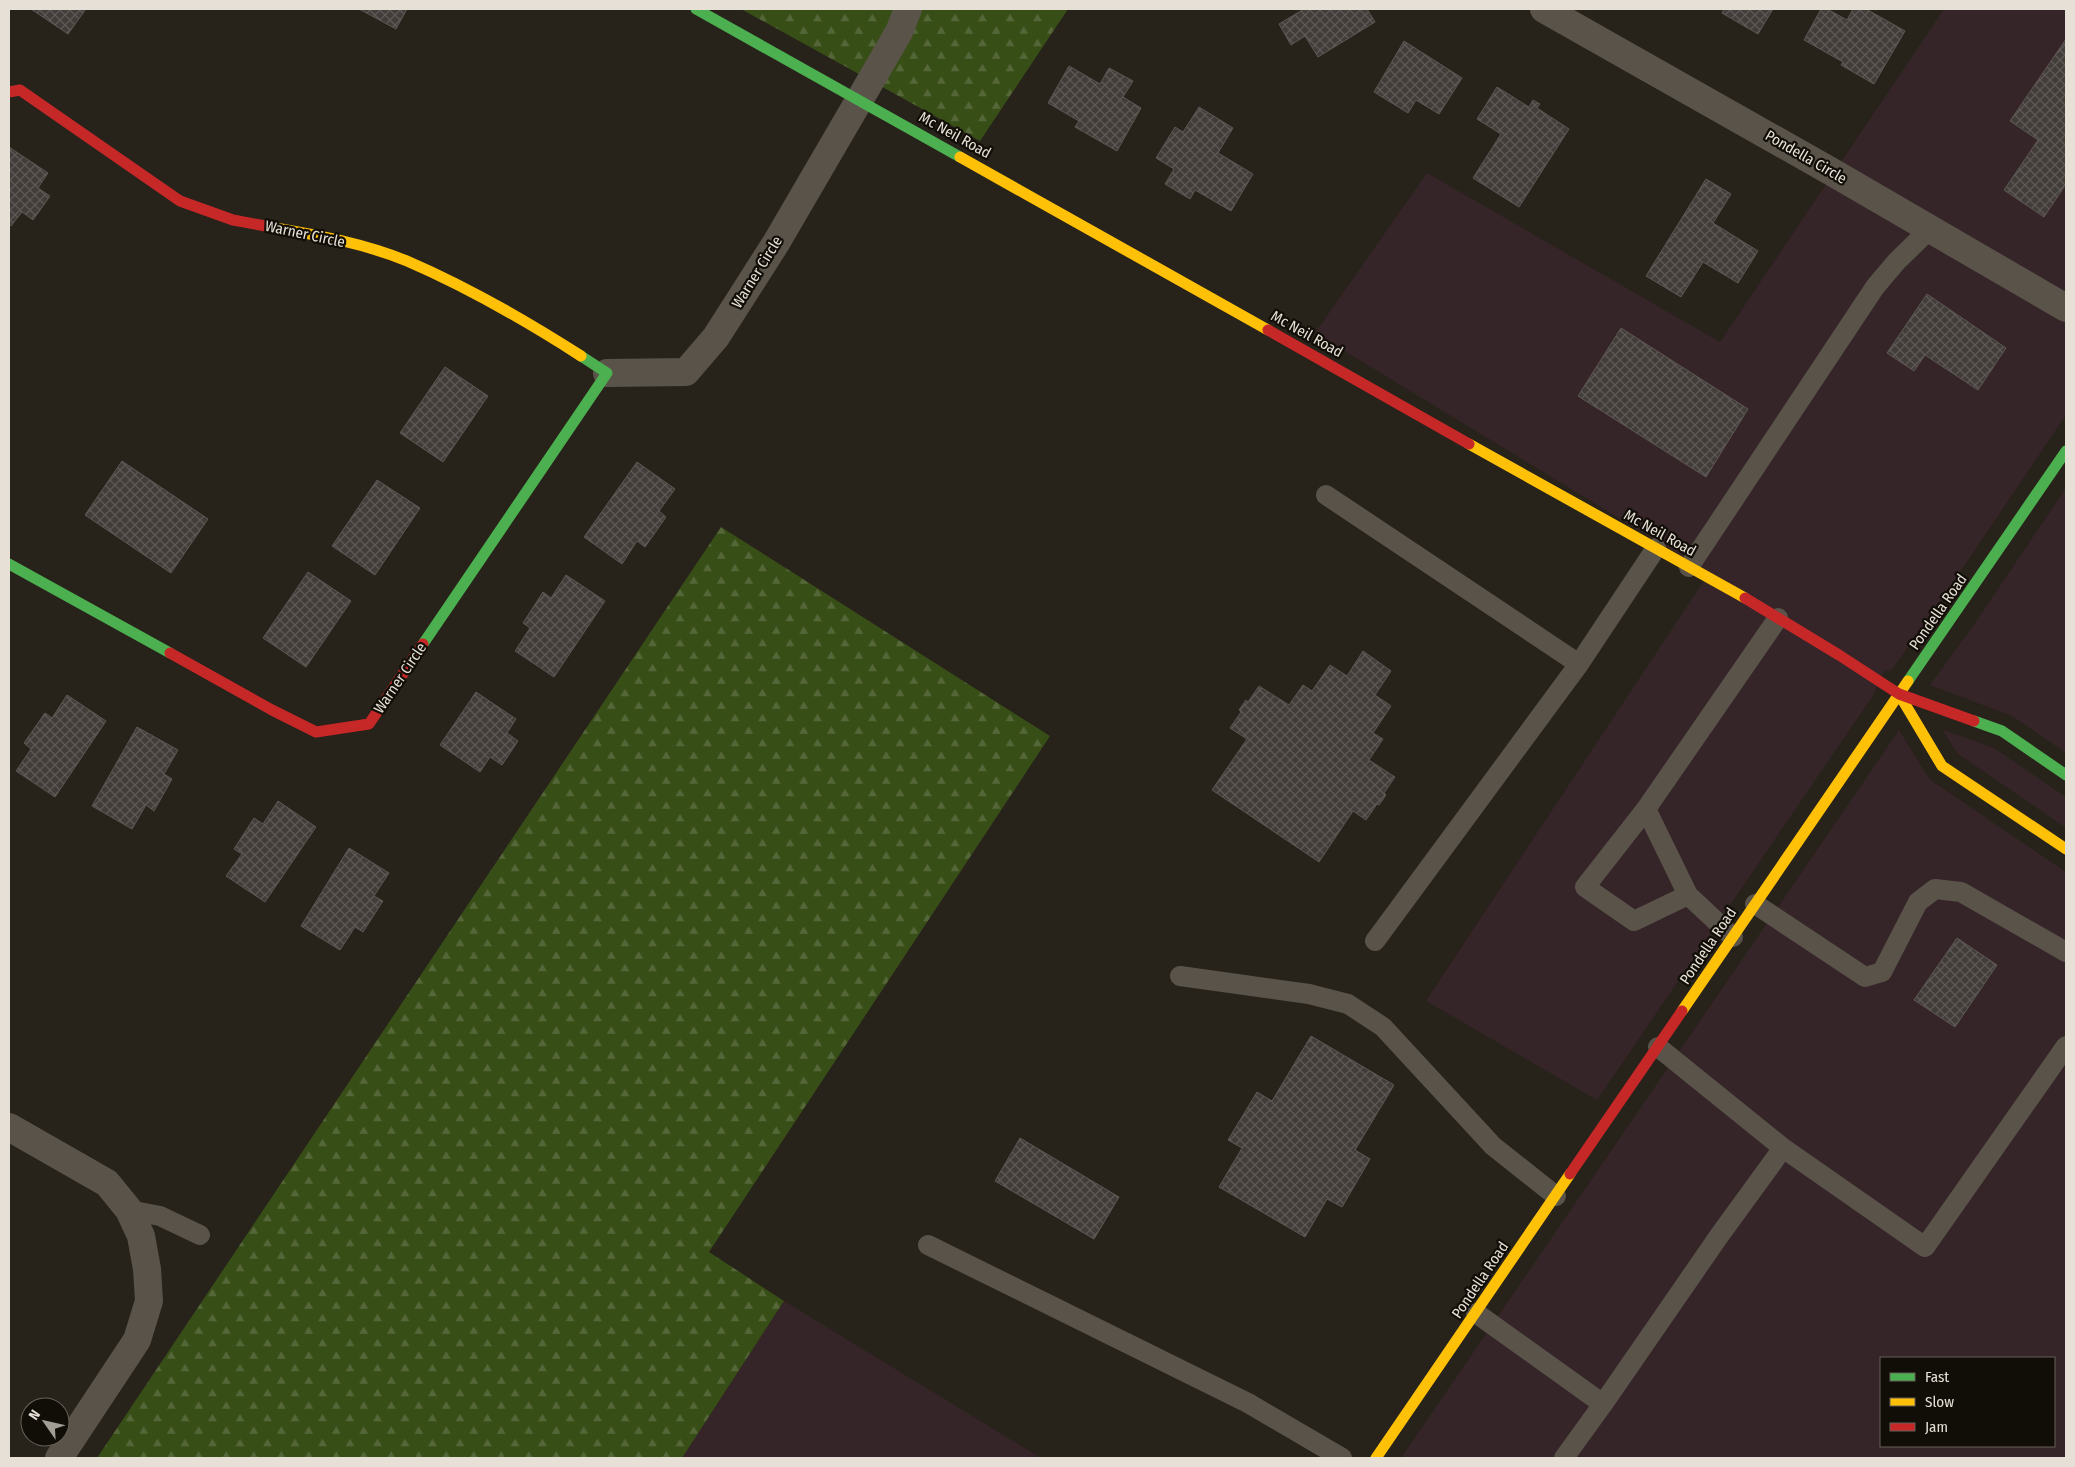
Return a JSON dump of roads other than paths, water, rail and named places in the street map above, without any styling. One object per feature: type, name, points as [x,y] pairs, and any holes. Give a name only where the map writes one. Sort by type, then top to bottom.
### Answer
[{"type":"street","name":"Mc Neil Road","points":[[696,9],[859,98],[1656,548],[1778,618],[1899,694]]},
{"type":"street","name":"Warner Circle","points":[[9,92],[20,90],[180,201],[233,220],[332,238],[406,261],[495,305],[576,352],[607,373],[686,372],[716,337],[776,243],[899,32],[908,9]]},
{"type":"street","name":"Pondella Circle","points":[[1544,9],[2066,308]]},
{"type":"street","name":"Warner Circle","points":[[9,564],[272,710],[316,732],[369,724],[607,373]]},
{"type":"street","name":"Pondella Road","points":[[1376,1458],[2066,451]]},
{"type":"street","points":[[1899,694],[2002,731],[2066,775]]},
{"type":"street","points":[[1899,694],[1942,766],[2066,849]]},
{"type":"street","points":[[9,1127],[107,1183],[129,1210],[141,1236],[147,1269],[149,1301],[137,1340],[60,1458]]},
{"type":"lane","points":[[1689,567],[1875,287],[1897,261],[1930,229]]},
{"type":"lane","points":[[1326,495],[1579,664]]},
{"type":"lane","points":[[1375,942],[1579,664],[1656,548]]},
{"type":"lane","points":[[1688,895],[1634,921],[1585,887],[1646,808],[1778,618]]},
{"type":"lane","points":[[1646,808],[1688,895],[1733,937]]},
{"type":"lane","points":[[1755,904],[1865,977],[1882,972],[1918,902],[1935,889],[1961,892],[2066,952]]},
{"type":"lane","points":[[1180,976],[1309,994],[1348,1004],[1383,1027],[1493,1146],[1556,1196]]},
{"type":"lane","points":[[1658,1047],[1783,1148],[1925,1247],[2066,1046]]},
{"type":"lane","points":[[1564,1458],[1783,1148]]},
{"type":"lane","points":[[129,1210],[160,1216],[200,1235]]},
{"type":"lane","points":[[928,1244],[1248,1403],[1342,1458]]},
{"type":"lane","points":[[1476,1313],[1603,1404]]}]
